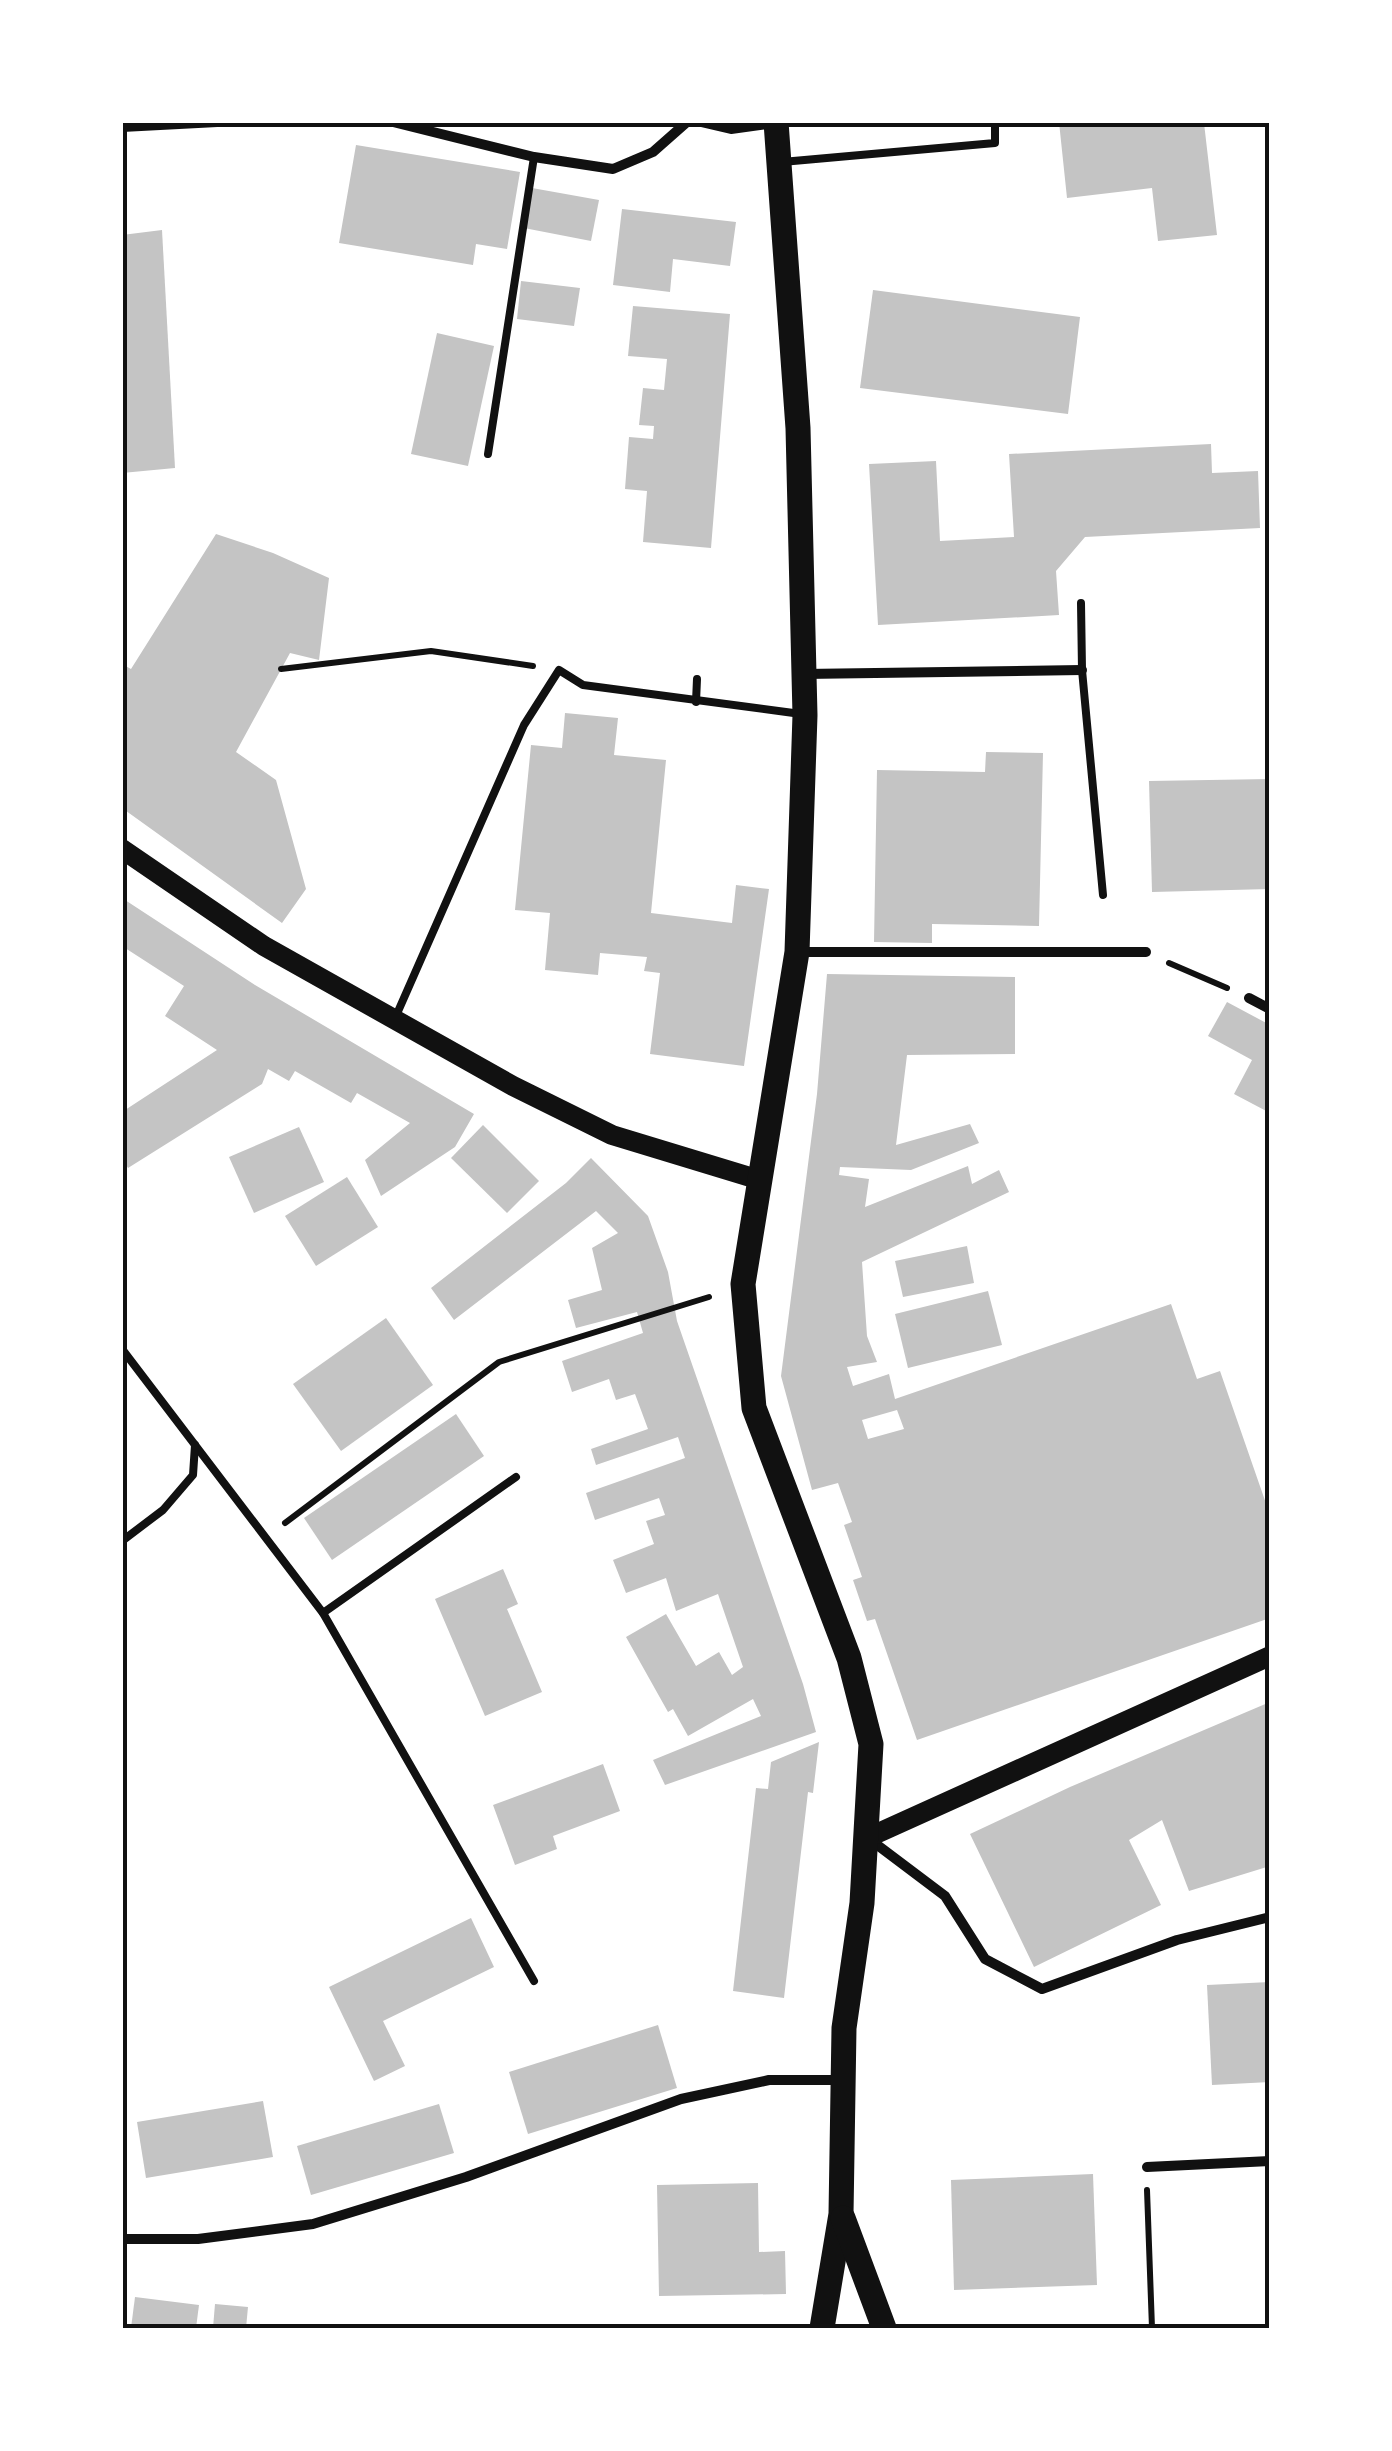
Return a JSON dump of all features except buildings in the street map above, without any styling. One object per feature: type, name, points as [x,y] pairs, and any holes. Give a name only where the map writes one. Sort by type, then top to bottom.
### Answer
[{"type":"main road","points":[[776,123],[798,428],[805,715],[798,952],[743,1284],[754,1408],[849,1658],[871,1744],[867,1838],[841,2080],[841,2214],[822,2328]]},
{"type":"main road","points":[[122,849],[264,946],[513,1086],[612,1135],[760,1180]]},
{"type":"main road","points":[[867,1838],[1270,1656]]},
{"type":"main road","points":[[841,2214],[884,2328]]},
{"type":"street","points":[[122,127],[217,122]]},
{"type":"street","points":[[393,122],[534,156],[613,169],[652,152],[686,122]]},
{"type":"street","points":[[701,122],[731,129],[776,123]]},
{"type":"street","points":[[803,674],[1082,670]]},
{"type":"street","points":[[798,952],[1146,952]]},
{"type":"street","points":[[1249,998],[1270,1009]]},
{"type":"street","points":[[867,1838],[945,1896],[985,1959],[1042,1990],[1177,1940],[1270,1917]]},
{"type":"street","points":[[122,2239],[198,2240],[313,2224],[466,2178],[681,2098],[769,2080],[841,2080]]},
{"type":"street","points":[[1146,2168],[1270,2161]]},
{"type":"lane","points":[[778,162],[995,143],[994,122]]},
{"type":"lane","points":[[488,454],[534,156]]},
{"type":"lane","points":[[1082,603],[1082,670],[1102,895]]},
{"type":"lane","points":[[395,1019],[524,725],[559,670],[582,685],[805,715]]},
{"type":"lane","points":[[696,702],[697,680]]},
{"type":"lane","points":[[122,1350],[323,1613],[534,1982]]},
{"type":"lane","points":[[122,1541],[162,1510],[193,1475],[194,1445]]},
{"type":"lane","points":[[323,1613],[516,1477]]},
{"type":"path","points":[[281,669],[430,650],[559,670]]},
{"type":"path","points":[[1146,952],[1249,998]]},
{"type":"path","points":[[264,1538],[499,1362],[658,1315],[743,1284]]},
{"type":"path","points":[[1146,2168],[1152,2328]]}]
